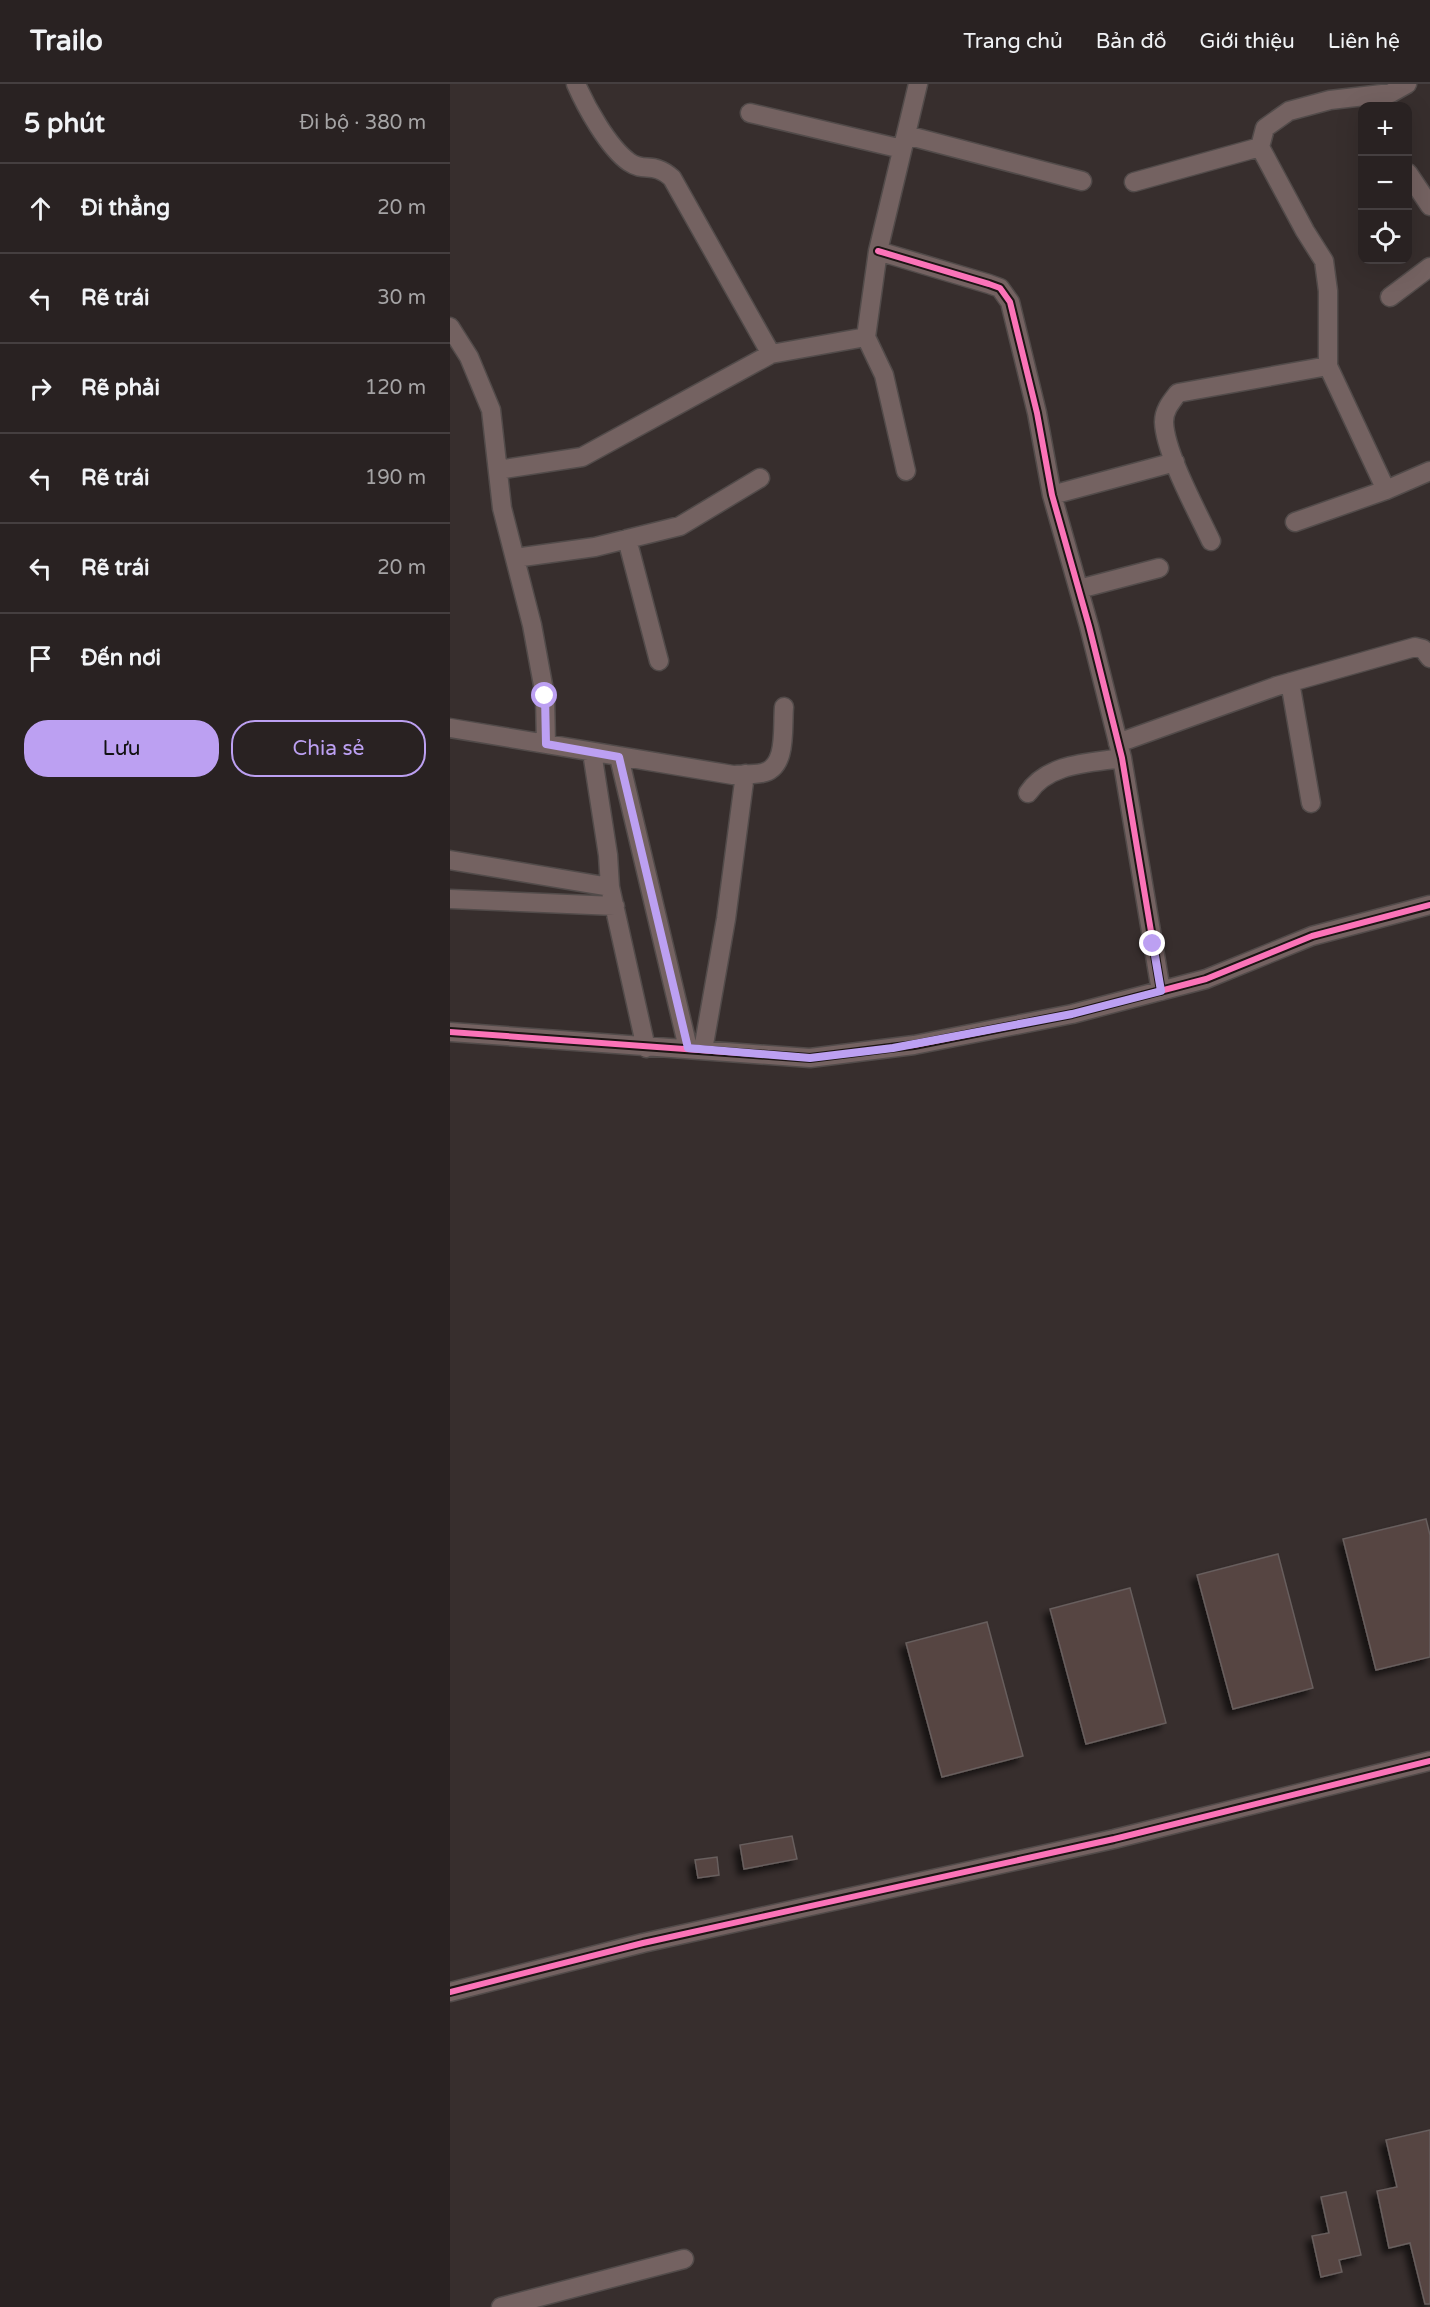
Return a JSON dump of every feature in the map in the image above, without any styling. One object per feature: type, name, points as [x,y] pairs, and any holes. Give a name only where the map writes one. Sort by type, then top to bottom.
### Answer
[{"type":"street","points":[[576,84],[586,108],[617,150],[629,162],[640,167],[655,166],[672,178],[771,354]]},
{"type":"street","points":[[906,471],[884,375],[866,337],[878,251],[918,84]]},
{"type":"street","points":[[1386,490],[1329,366],[1328,291],[1324,261],[1305,231],[1260,147],[1265,128],[1289,111],[1330,100],[1363,101],[1391,93],[1407,84]]},
{"type":"street","points":[[750,113],[904,142],[1082,180]]},
{"type":"street","points":[[1134,182],[1260,147]]},
{"type":"street","points":[[1412,180],[1430,206]]},
{"type":"street","points":[[878,251],[1000,288],[1010,302],[1037,414],[1052,495],[1120,751],[1161,991]]},
{"type":"street","points":[[1390,297],[1430,267]]},
{"type":"street","points":[[450,327],[469,357],[491,410],[502,508],[532,626],[545,696],[546,744]]},
{"type":"street","points":[[498,470],[582,457],[771,354],[866,337]]},
{"type":"street","points":[[1211,541],[1167,444],[1164,420],[1167,406],[1178,393],[1329,366]]},
{"type":"street","points":[[1052,495],[1175,462]]},
{"type":"street","points":[[1294,522],[1386,490],[1430,471]]},
{"type":"street","points":[[515,558],[595,547],[680,526],[760,478]]},
{"type":"street","points":[[627,539],[659,661]]},
{"type":"street","points":[[1079,590],[1159,568]]},
{"type":"street","points":[[1028,793],[1034,783],[1058,769],[1120,751],[1290,682],[1415,647],[1423,649],[1430,658]]},
{"type":"street","points":[[1290,682],[1311,803]]},
{"type":"street","points":[[450,728],[733,775],[762,773],[774,768],[780,761],[784,706]]},
{"type":"street","points":[[592,752],[608,855],[610,887],[646,1048]]},
{"type":"street","points":[[619,757],[695,1049]]},
{"type":"street","points":[[695,1049],[726,919],[746,774]]},
{"type":"street","points":[[450,860],[610,887]]},
{"type":"street","points":[[450,899],[615,906]]},
{"type":"street","points":[[450,1032],[646,1048],[695,1049],[810,1058],[903,1047],[1072,1014],[1161,991],[1206,978],[1312,936],[1430,905]]},
{"type":"street","points":[[450,1992],[643,1943],[1114,1839],[1430,1761]]},
{"type":"street","points":[[501,2307],[684,2259]]},
{"type":"building","points":[[1426,1519],[1430,1535],[1430,1657],[1376,1670],[1343,1539]]},
{"type":"building","points":[[1278,1554],[1313,1688],[1233,1709],[1197,1575]]},
{"type":"building","points":[[1130,1588],[1166,1723],[1086,1744],[1050,1609]]},
{"type":"building","points":[[987,1622],[1023,1756],[942,1777],[906,1643]]},
{"type":"building","points":[[792,1836],[797,1859],[744,1869],[740,1845]]},
{"type":"building","points":[[717,1857],[719,1875],[698,1878],[695,1860]]},
{"type":"building","points":[[1430,2130],[1430,2304],[1425,2304],[1410,2243],[1389,2248],[1377,2191],[1397,2187],[1386,2140]]},
{"type":"building","points":[[1346,2192],[1361,2255],[1339,2260],[1342,2272],[1321,2277],[1312,2236],[1329,2233],[1321,2197]]},
{"type":"cycle path","points":[[878,251],[1000,288],[1010,302],[1037,413],[1052,495],[1089,626],[1122,758],[1161,991]]},
{"type":"cycle path","points":[[450,1032],[810,1058],[914,1045],[1072,1014],[1206,979],[1312,936],[1430,905]]},
{"type":"cycle path","points":[[450,1992],[643,1943],[1114,1839],[1430,1761]]},
{"type":"route","points":[[545,696],[546,744],[619,757],[688,1048],[810,1058],[914,1045],[1072,1014],[1161,991],[1153,944]]}]
